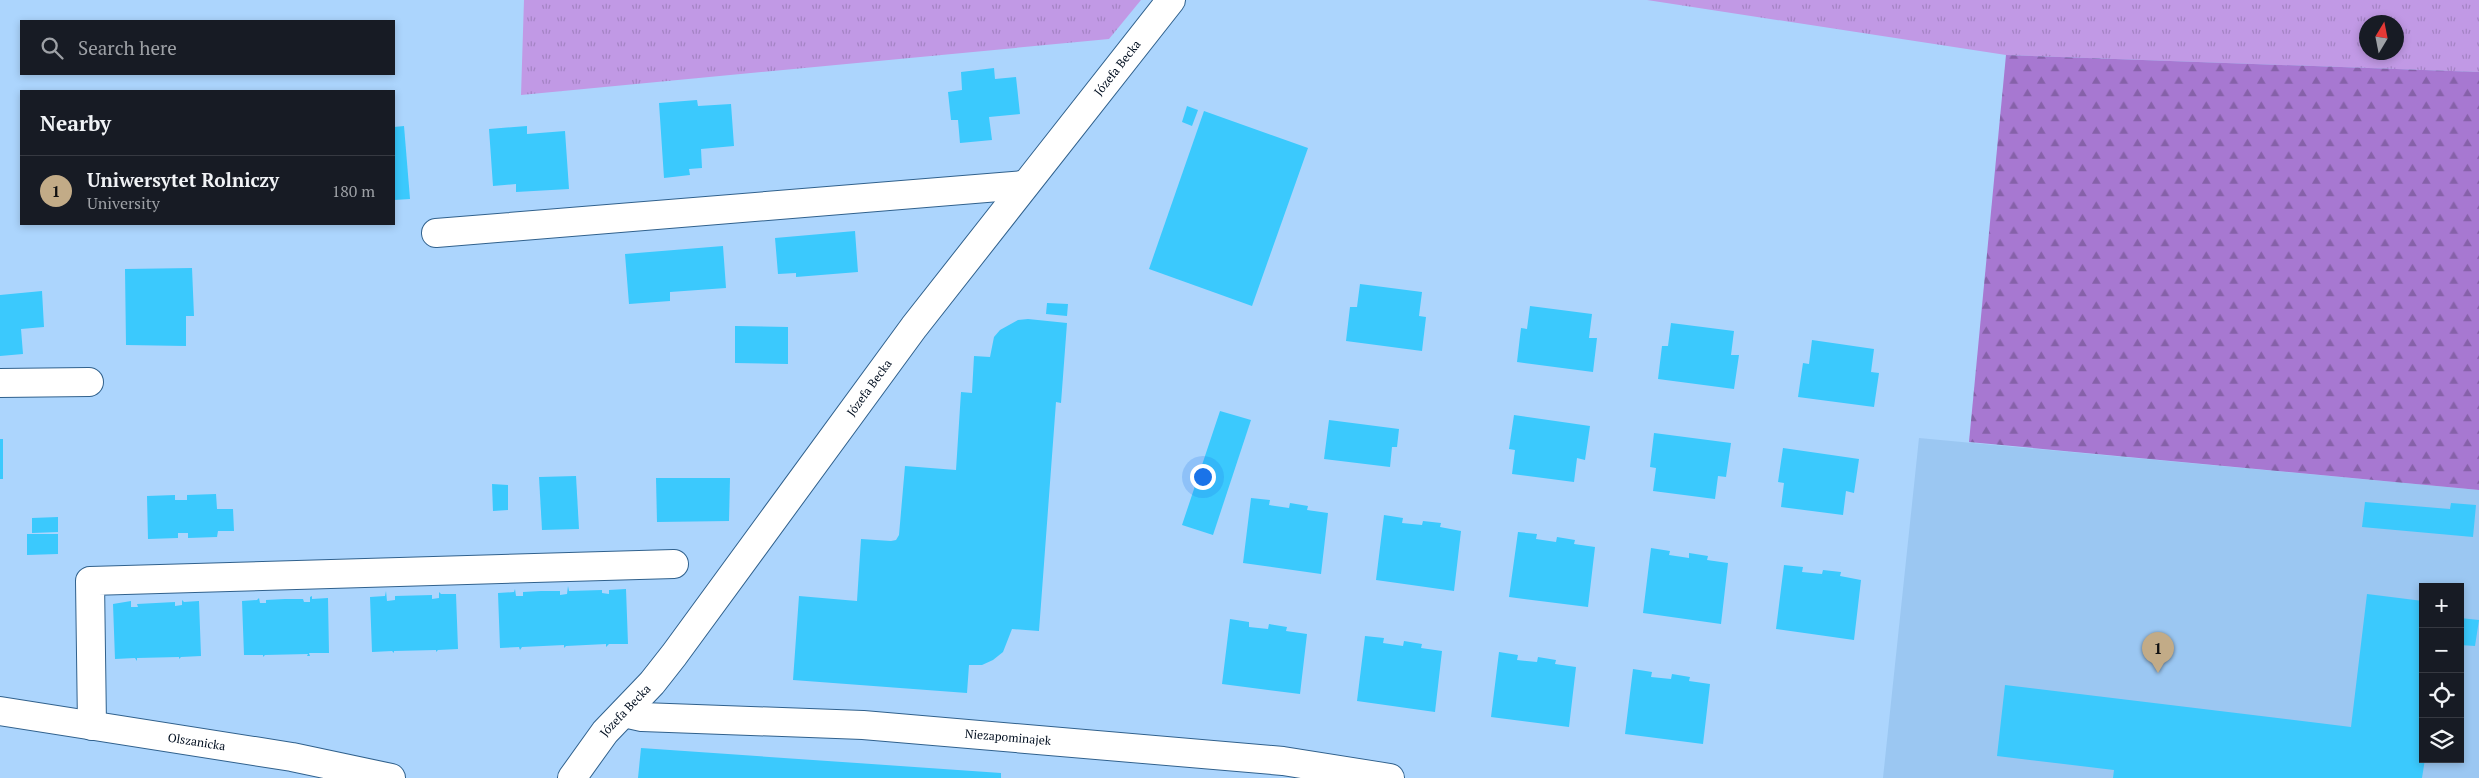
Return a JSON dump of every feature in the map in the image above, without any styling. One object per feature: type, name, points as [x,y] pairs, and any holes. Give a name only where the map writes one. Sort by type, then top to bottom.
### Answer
[{"type":"street","name":"Józefa Becka","points":[[572,778],[606,732],[674,655],[914,327],[1171,0]]},
{"type":"street","points":[[436,233],[1024,185]]},
{"type":"street","points":[[0,383],[89,382]]},
{"type":"street","points":[[92,726],[90,581],[674,564]]},
{"type":"street","name":"Olszanicka","points":[[0,711],[292,758],[391,778]]},
{"type":"street","name":"Niezapominajek","points":[[624,713],[642,717],[863,725],[1283,761],[1390,778]]},
{"type":"shaded area","points":[[1919,438],[2479,490],[2479,778],[1883,778]]},
{"type":"green space","points":[[524,0],[1141,0],[1109,39],[521,95]]},
{"type":"green space","points":[[1647,0],[2479,0],[2479,72],[2006,55]]},
{"type":"green space","points":[[2006,55],[2479,72],[2479,490],[1969,442]]},
{"type":"building","points":[[994,68],[995,79],[1016,77],[1020,114],[989,117],[992,140],[960,143],[958,120],[951,120],[948,92],[962,90],[961,72]]},
{"type":"building","points":[[697,100],[698,106],[731,104],[734,146],[701,149],[702,168],[689,169],[690,175],[664,178],[659,103]]},
{"type":"building","points":[[1187,106],[1198,110],[1192,126],[1182,122]]},
{"type":"building","points":[[1204,111],[1308,148],[1252,306],[1149,269]]},
{"type":"building","points":[[404,126],[410,199],[395,200],[395,127]]},
{"type":"building","points":[[527,126],[527,134],[565,131],[569,189],[516,192],[516,184],[493,186],[489,129]]},
{"type":"building","points":[[855,231],[858,272],[796,277],[796,273],[778,274],[775,238]]},
{"type":"building","points":[[723,246],[726,288],[670,292],[670,301],[629,304],[625,254]]},
{"type":"building","points":[[192,268],[194,316],[186,316],[186,346],[126,345],[125,269]]},
{"type":"building","points":[[1360,284],[1422,292],[1419,316],[1426,317],[1422,351],[1346,341],[1350,307],[1357,307]]},
{"type":"building","points":[[42,291],[44,327],[21,329],[23,354],[0,356],[0,295]]},
{"type":"building","points":[[1047,303],[1068,304],[1067,316],[1046,314]]},
{"type":"building","points":[[1530,306],[1592,314],[1589,338],[1597,338],[1593,372],[1517,362],[1521,328],[1527,329]]},
{"type":"building","points":[[1028,319],[1067,323],[1061,403],[1056,402],[1039,631],[1012,629],[1003,652],[993,660],[982,665],[969,665],[967,693],[793,680],[799,596],[857,601],[861,539],[891,541],[896,540],[899,535],[905,466],[956,470],[961,392],[972,393],[974,356],[990,357],[994,337],[1000,330],[1018,320]]},
{"type":"building","points":[[1671,323],[1734,331],[1731,355],[1739,355],[1734,389],[1658,379],[1662,346],[1668,346]]},
{"type":"building","points":[[735,326],[788,327],[788,364],[735,363]]},
{"type":"building","points":[[1812,340],[1874,349],[1871,372],[1879,373],[1874,407],[1798,397],[1803,363],[1809,364]]},
{"type":"building","points":[[1220,411],[1251,420],[1213,535],[1182,525]]},
{"type":"building","points":[[1514,415],[1590,426],[1585,460],[1577,458],[1574,482],[1512,474],[1515,450],[1509,449]]},
{"type":"building","points":[[1329,420],[1399,429],[1397,447],[1392,447],[1390,467],[1324,459]]},
{"type":"building","points":[[1654,433],[1731,443],[1726,477],[1718,476],[1715,499],[1653,491],[1656,468],[1650,467]]},
{"type":"building","points":[[0,439],[3,439],[3,479],[0,479]]},
{"type":"building","points":[[1783,448],[1859,459],[1854,493],[1846,491],[1843,515],[1781,507],[1784,483],[1778,482]]},
{"type":"building","points":[[576,476],[579,529],[542,530],[539,477]]},
{"type":"building","points":[[656,478],[730,478],[729,521],[657,522]]},
{"type":"building","points":[[492,484],[508,485],[508,510],[493,511]]},
{"type":"building","points":[[216,494],[217,509],[233,509],[234,531],[218,531],[217,537],[188,538],[188,533],[178,533],[178,538],[148,539],[147,496],[175,495],[175,500],[187,500],[187,495]]},
{"type":"building","points":[[1251,498],[1270,500],[1269,505],[1289,508],[1290,503],[1308,506],[1307,510],[1328,513],[1321,574],[1243,563]]},
{"type":"building","points":[[2365,502],[2450,509],[2451,503],[2476,505],[2473,537],[2362,527]]},
{"type":"building","points":[[1384,515],[1403,518],[1402,523],[1422,525],[1423,521],[1441,523],[1440,527],[1461,531],[1454,591],[1376,580]]},
{"type":"building","points":[[58,517],[58,532],[32,533],[32,518]]},
{"type":"building","points":[[1518,532],[1537,534],[1536,539],[1556,542],[1557,537],[1575,540],[1574,544],[1595,547],[1588,607],[1509,597]]},
{"type":"building","points":[[27,534],[58,534],[58,554],[27,555]]},
{"type":"building","points":[[1651,548],[1670,551],[1669,555],[1689,558],[1689,553],[1708,556],[1707,560],[1728,563],[1721,624],[1643,613]]},
{"type":"building","points":[[1784,565],[1803,567],[1802,572],[1822,574],[1823,570],[1841,572],[1840,576],[1861,580],[1854,640],[1776,629]]},
{"type":"building","points":[[568,586],[569,591],[602,590],[602,593],[609,594],[609,590],[626,589],[628,644],[609,644],[606,647],[606,644],[566,646],[564,648],[564,645],[522,647],[520,650],[519,647],[500,648],[498,593],[514,592],[515,589],[516,596],[523,596],[523,592],[541,591],[560,591],[560,595],[567,594]]},
{"type":"building","points":[[386,591],[387,601],[395,600],[395,596],[432,595],[432,599],[439,598],[439,592],[441,594],[456,594],[458,649],[438,650],[436,652],[436,650],[394,651],[394,653],[392,651],[372,652],[370,597],[385,596]]},
{"type":"building","points":[[2367,594],[2419,600],[2419,763],[2424,763],[2422,778],[2113,778],[2114,770],[1997,756],[2005,685],[2351,727]]},
{"type":"building","points":[[312,596],[312,599],[328,598],[329,653],[309,653],[310,656],[307,656],[308,654],[265,655],[263,657],[263,655],[244,655],[242,601],[257,600],[259,598],[260,603],[266,603],[266,600],[285,599],[303,599],[304,602],[310,602],[310,597]]},
{"type":"building","points":[[182,600],[184,602],[199,601],[201,656],[181,657],[179,659],[179,657],[137,658],[137,661],[135,658],[115,659],[113,604],[131,601],[131,607],[138,607],[137,604],[175,602],[175,606],[182,605]]},
{"type":"building","points":[[2464,618],[2479,620],[2475,646],[2464,645]]},
{"type":"building","points":[[1230,619],[1249,622],[1249,627],[1268,629],[1269,624],[1287,627],[1286,631],[1307,634],[1300,694],[1222,684]]},
{"type":"building","points":[[1365,636],[1384,638],[1383,643],[1403,646],[1404,641],[1422,644],[1421,648],[1442,651],[1435,712],[1357,701]]},
{"type":"building","points":[[1499,652],[1518,655],[1517,660],[1537,662],[1538,657],[1556,660],[1555,664],[1576,667],[1569,727],[1491,717]]},
{"type":"building","points":[[1633,669],[1652,672],[1651,677],[1671,679],[1672,674],[1690,677],[1689,681],[1710,684],[1703,744],[1625,734]]},
{"type":"building","points":[[641,748],[1001,773],[1001,778],[638,778]]},
{"type":"place","name":"Uniwersytet Rolniczy","points":[[2158,673]]}]
